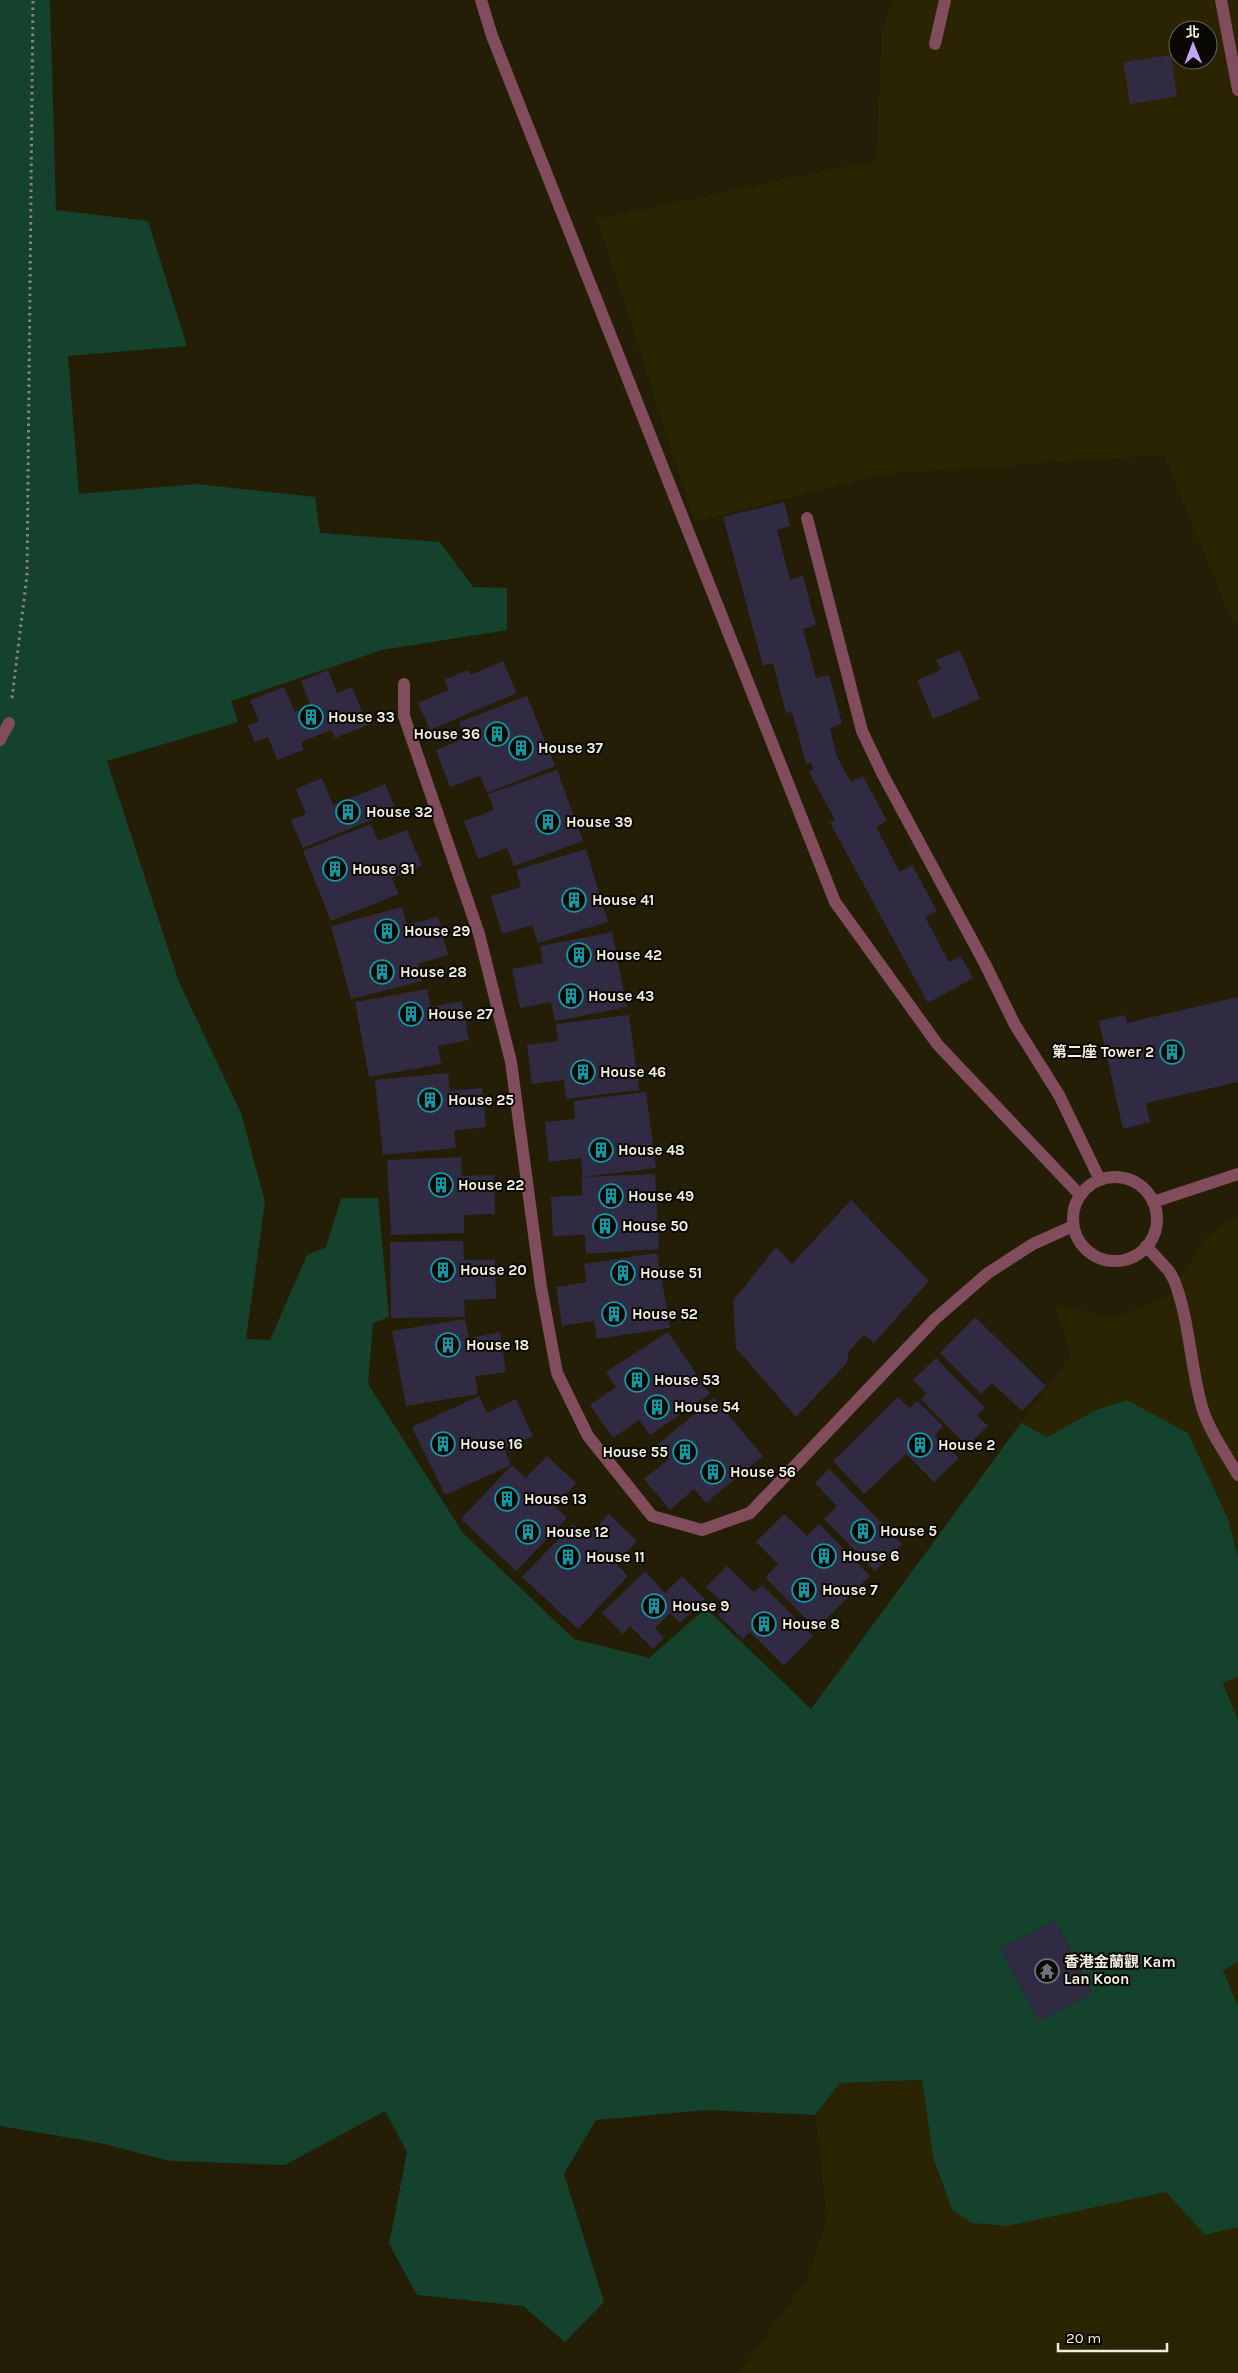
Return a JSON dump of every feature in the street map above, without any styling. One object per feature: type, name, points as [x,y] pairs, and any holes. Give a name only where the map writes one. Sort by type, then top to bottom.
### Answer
[{"type":"street","points":[[481,0],[492,36],[835,902],[938,1045],[1080,1195]]},
{"type":"street","points":[[935,44],[945,0]]},
{"type":"street","points":[[1221,0],[1238,90]]},
{"type":"street","points":[[807,518],[862,731],[883,775],[985,964],[1015,1025],[1059,1095],[1100,1180]]},
{"type":"street","points":[[404,684],[404,716],[480,934],[511,1062],[541,1287],[557,1373],[588,1436],[652,1516],[702,1530],[750,1513],[935,1319],[988,1272],[1033,1244],[1073,1226]]},
{"type":"street","points":[[0,740],[9,723]]},
{"type":"street","points":[[1153,1202],[1238,1174]]},
{"type":"street","points":[[1112,1177],[1125,1178],[1146,1191],[1153,1202],[1156,1225],[1153,1236],[1136,1255],[1124,1260],[1110,1260],[1097,1257],[1086,1250],[1078,1239],[1073,1226],[1073,1215],[1080,1195],[1089,1186],[1100,1180],[1112,1177]]},
{"type":"street","points":[[1146,1246],[1169,1270],[1174,1280],[1191,1346],[1202,1408],[1238,1476]]},
{"type":"path","points":[[9,723],[27,575],[33,0]]},
{"type":"shaded area","points":[[893,0],[1238,0],[1238,622],[1233,624],[1164,455],[884,474],[695,522],[597,219],[876,160],[882,31]]},
{"type":"shaded area","points":[[1238,1215],[1238,1556],[1228,1519],[1096,1410],[1047,1437],[1021,1423],[1071,1355],[1054,1305],[1117,1317],[1171,1294],[1205,1238]]},
{"type":"shaded area","points":[[1238,1677],[1238,1720],[1223,1683]]},
{"type":"shaded area","points":[[1238,1961],[1238,2006],[1223,1971]]},
{"type":"shaded area","points":[[922,2080],[933,2157],[952,2210],[1008,2226],[1166,2192],[1205,2235],[1238,2227],[1238,2373],[739,2373],[807,2279],[827,2217],[815,2115],[840,2083]]},
{"type":"green space","points":[[0,0],[50,0],[56,210],[148,221],[187,346],[68,356],[79,494],[197,484],[315,497],[320,533],[440,542],[473,587],[507,588],[507,630],[382,650],[231,701],[238,722],[107,761],[179,982],[241,1113],[265,1202],[246,1339],[270,1340],[307,1255],[326,1247],[341,1198],[378,1198],[389,1317],[373,1323],[368,1384],[463,1533],[574,1639],[649,1658],[706,1608],[811,1709],[1021,1423],[1047,1437],[1096,1410],[1127,1400],[1188,1433],[1228,1519],[1238,1556],[1238,1677],[1223,1683],[1238,1720],[1238,1961],[1223,1971],[1238,2006],[1238,2227],[1205,2235],[1166,2192],[1008,2226],[972,2223],[952,2210],[933,2157],[922,2080],[840,2083],[815,2115],[707,2110],[596,2120],[564,2174],[604,2302],[565,2342],[523,2306],[417,2295],[389,2244],[407,2152],[385,2111],[285,2165],[170,2161],[100,2143],[0,2126]],"holes":[[[1055,1921],[1092,1993],[1039,2020],[1001,1949]]]},
{"type":"building","points":[[1168,55],[1168,70],[1173,70],[1177,96],[1130,104],[1123,62]]},
{"type":"building","points":[[784,502],[790,526],[777,530],[790,580],[803,576],[816,625],[803,629],[816,678],[829,675],[842,724],[830,728],[837,757],[851,782],[863,776],[887,821],[876,827],[900,872],[912,865],[937,911],[925,917],[949,962],[961,956],[973,978],[928,1003],[830,823],[835,820],[809,772],[813,769],[811,763],[806,764],[792,712],[786,713],[773,663],[763,666],[723,517]]},
{"type":"building","points":[[960,650],[980,699],[933,719],[917,680],[941,670],[936,660]]},
{"type":"building","points":[[503,661],[517,693],[430,730],[418,703],[449,690],[444,680],[468,670],[470,675]]},
{"type":"building","name":"House 33","points":[[328,670],[337,693],[352,687],[368,725],[335,738],[331,730],[301,742],[304,750],[277,760],[268,737],[255,742],[248,726],[259,721],[250,700],[284,687],[295,712],[311,706],[301,681]]},
{"type":"building","points":[[527,696],[555,766],[487,793],[480,776],[450,787],[436,750],[465,738],[459,722]]},
{"type":"building","points":[[557,770],[583,841],[514,866],[507,848],[478,859],[464,821],[494,810],[488,794]]},
{"type":"building","name":"House 32","points":[[322,778],[333,805],[385,784],[396,810],[303,848],[291,820],[306,814],[296,789]]},
{"type":"building","points":[[371,824],[378,841],[407,830],[422,866],[392,878],[399,894],[331,921],[303,851]]},
{"type":"building","points":[[586,849],[608,922],[538,943],[532,925],[502,934],[491,896],[521,887],[516,870]]},
{"type":"building","points":[[402,907],[407,925],[438,917],[448,955],[418,964],[422,981],[351,999],[331,926]]},
{"type":"building","points":[[612,932],[627,1007],[555,1021],[551,1002],[520,1008],[512,969],[543,963],[540,946]]},
{"type":"building","points":[[427,989],[431,1007],[462,1001],[469,1040],[438,1046],[441,1064],[369,1077],[355,1002]]},
{"type":"building","name":"第二座 Tower 2","points":[[1238,997],[1238,1082],[1146,1103],[1150,1122],[1123,1129],[1099,1021],[1125,1015],[1127,1023]]},
{"type":"building","points":[[629,1015],[639,1090],[566,1099],[564,1080],[532,1084],[527,1045],[558,1041],[556,1024]]},
{"type":"building","points":[[448,1073],[450,1091],[482,1088],[486,1127],[454,1131],[456,1148],[383,1155],[375,1080]]},
{"type":"building","points":[[646,1092],[656,1168],[583,1177],[581,1158],[549,1162],[545,1122],[575,1119],[574,1101]]},
{"type":"building","points":[[461,1157],[462,1176],[494,1175],[495,1214],[464,1215],[464,1233],[391,1235],[387,1160]]},
{"type":"building","points":[[655,1174],[659,1249],[586,1254],[585,1235],[553,1236],[551,1197],[582,1195],[582,1177]]},
{"type":"building","points":[[851,1200],[929,1281],[874,1343],[864,1335],[849,1351],[847,1363],[796,1417],[736,1348],[733,1301],[776,1247],[792,1264]]},
{"type":"building","points":[[463,1241],[464,1260],[495,1260],[496,1299],[464,1300],[465,1317],[391,1318],[390,1242]]},
{"type":"building","points":[[657,1253],[670,1328],[597,1339],[594,1321],[562,1326],[556,1287],[587,1282],[584,1264]]},
{"type":"building","points":[[975,1317],[1046,1386],[1022,1411],[992,1383],[981,1394],[940,1353]]},
{"type":"building","points":[[465,1319],[469,1338],[500,1332],[506,1372],[475,1376],[478,1394],[406,1406],[392,1331]]},
{"type":"building","points":[[668,1332],[710,1394],[650,1435],[639,1420],[613,1438],[590,1405],[616,1387],[606,1372]]},
{"type":"building","points":[[936,1358],[985,1408],[977,1415],[988,1426],[967,1446],[921,1399],[927,1394],[913,1380]]},
{"type":"building","points":[[479,1396],[487,1413],[516,1399],[533,1436],[504,1449],[511,1465],[445,1495],[412,1427]]},
{"type":"building","points":[[898,1397],[910,1408],[917,1401],[943,1426],[935,1435],[959,1458],[934,1482],[906,1454],[864,1494],[833,1461]]},
{"type":"building","points":[[714,1398],[763,1456],[706,1503],[694,1489],[670,1510],[644,1479],[669,1459],[657,1445]]},
{"type":"building","points":[[547,1456],[576,1483],[555,1506],[567,1518],[516,1571],[461,1519],[512,1465],[526,1478]]},
{"type":"building","name":"House 5","points":[[829,1469],[902,1544],[875,1571],[824,1519],[837,1506],[815,1483]]},
{"type":"building","points":[[609,1514],[637,1541],[616,1564],[628,1576],[578,1629],[522,1577],[573,1524],[587,1537]]},
{"type":"building","points":[[784,1514],[807,1536],[819,1524],[870,1576],[816,1629],[765,1577],[778,1564],[756,1542]]},
{"type":"building","name":"House 8","points":[[727,1566],[754,1592],[762,1585],[813,1636],[784,1666],[750,1632],[743,1639],[718,1615],[726,1606],[706,1587]]},
{"type":"building","name":"House 9","points":[[645,1571],[665,1593],[682,1576],[705,1599],[680,1623],[670,1613],[655,1628],[664,1638],[653,1649],[630,1626],[623,1634],[602,1613]]},
{"type":"building","name":"香港金蘭觀 Kam Lan Koon","points":[[1055,1921],[1092,1994],[1039,2021],[1001,1949]]},
{"type":"place","name":"House 33","points":[[311,717]]},
{"type":"place","name":"House 36","points":[[497,734]]},
{"type":"place","name":"House 37","points":[[521,748]]},
{"type":"place","name":"House 32","points":[[348,812]]},
{"type":"place","name":"House 39","points":[[548,822]]},
{"type":"place","name":"House 31","points":[[335,869]]},
{"type":"place","name":"House 41","points":[[574,900]]},
{"type":"place","name":"House 29","points":[[387,931]]},
{"type":"place","name":"House 42","points":[[579,955]]},
{"type":"place","name":"House 28","points":[[382,972]]},
{"type":"place","name":"House 43","points":[[571,996]]},
{"type":"place","name":"House 27","points":[[411,1014]]},
{"type":"place","name":"第二座 Tower 2","points":[[1172,1052]]},
{"type":"place","name":"House 46","points":[[583,1072]]},
{"type":"place","name":"House 25","points":[[430,1100]]},
{"type":"place","name":"House 48","points":[[601,1150]]},
{"type":"place","name":"House 22","points":[[441,1185]]},
{"type":"place","name":"House 49","points":[[611,1196]]},
{"type":"place","name":"House 50","points":[[605,1226]]},
{"type":"place","name":"House 20","points":[[443,1270]]},
{"type":"place","name":"House 51","points":[[623,1273]]},
{"type":"place","name":"House 52","points":[[614,1314]]},
{"type":"place","name":"House 18","points":[[448,1345]]},
{"type":"place","name":"House 53","points":[[637,1380]]},
{"type":"place","name":"House 54","points":[[657,1407]]},
{"type":"place","name":"House 16","points":[[443,1444]]},
{"type":"place","name":"House 2","points":[[920,1445]]},
{"type":"place","name":"House 55","points":[[685,1452]]},
{"type":"place","name":"House 56","points":[[713,1472]]},
{"type":"place","name":"House 13","points":[[507,1499]]},
{"type":"place","name":"House 5","points":[[863,1531]]},
{"type":"place","name":"House 12","points":[[528,1532]]},
{"type":"place","name":"House 6","points":[[824,1556]]},
{"type":"place","name":"House 11","points":[[568,1557]]},
{"type":"place","name":"House 7","points":[[804,1590]]},
{"type":"place","name":"House 9","points":[[654,1606]]},
{"type":"place","name":"House 8","points":[[764,1624]]},
{"type":"place","name":"香港金蘭觀 Kam Lan Koon","points":[[1047,1971]]}]
